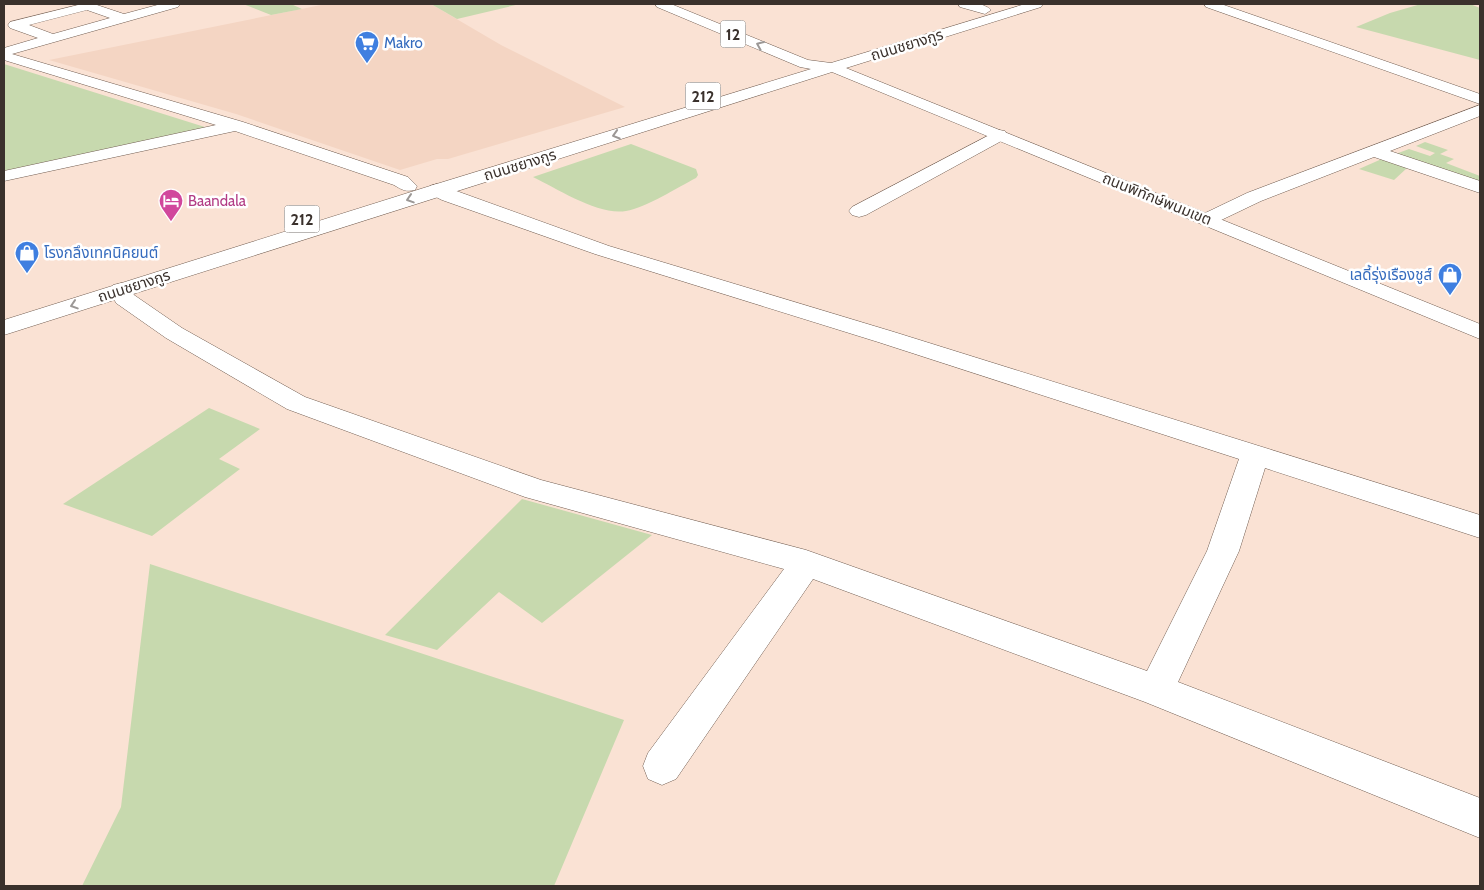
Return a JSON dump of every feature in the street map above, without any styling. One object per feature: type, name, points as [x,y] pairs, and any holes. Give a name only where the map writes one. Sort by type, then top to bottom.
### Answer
[{"type":"street","points":[[4,54],[51,38],[174,4]]},
{"type":"street","name":"12","points":[[661,4],[805,64]]},
{"type":"street","name":"12","points":[[690,4],[811,52],[828,64]]},
{"type":"street","points":[[964,4],[985,10]]},
{"type":"street","name":"ถนนชยางกูร","points":[[4,328],[828,64],[1004,4]]},
{"type":"street","name":"ถนนชยางกูร","points":[[828,64],[1037,4]]},
{"type":"street","points":[[1210,4],[1480,100]]},
{"type":"street","points":[[51,38],[15,25],[88,6],[123,18]]},
{"type":"street","points":[[4,54],[237,126],[408,186]]},
{"type":"street","points":[[805,64],[828,64]]},
{"type":"street","name":"ถนนชยางกูร","points":[[4,311],[805,64]]},
{"type":"street","name":"ถนนพิทักษ์พนมเขต","points":[[828,64],[1480,332]]},
{"type":"street","points":[[1208,220],[1254,197],[1480,110]]},
{"type":"street","points":[[4,176],[237,126]]},
{"type":"street","points":[[859,211],[999,135]]},
{"type":"street","points":[[1374,151],[1480,187]]},
{"type":"street","points":[[438,190],[449,196],[602,250],[886,337],[1480,526]]},
{"type":"street","points":[[121,290],[124,298],[174,333],[296,403],[535,489],[806,563],[1156,690],[1480,818]]},
{"type":"street","points":[[1156,690],[1223,551],[1255,454]]},
{"type":"street","points":[[662,766],[806,563]]},
{"type":"shaded area","points":[[326,4],[431,4],[501,45],[625,107],[448,159],[437,159],[400,170],[236,114],[49,60]]},
{"type":"green space","points":[[243,4],[291,4],[302,9],[271,15]]},
{"type":"green space","points":[[431,4],[520,4],[457,19]]},
{"type":"green space","points":[[1421,4],[1470,4],[1480,8],[1480,60],[1356,27],[1390,13]]},
{"type":"green space","points":[[4,64],[208,128],[4,171]]},
{"type":"green space","points":[[1425,142],[1448,150],[1440,154],[1454,159],[1446,163],[1480,176],[1480,184],[1393,155],[1409,149],[1430,156],[1435,153],[1416,146]]},
{"type":"green space","points":[[631,144],[696,169],[698,175],[696,178],[662,197],[643,206],[626,211],[615,211],[591,206],[533,177]]},
{"type":"green space","points":[[1384,158],[1407,168],[1394,180],[1359,169]]},
{"type":"green space","points":[[209,408],[260,429],[219,459],[240,469],[152,536],[63,504]]},
{"type":"green space","points":[[522,499],[652,535],[542,623],[499,592],[437,650],[385,635]]},
{"type":"green space","points":[[150,564],[624,720],[554,886],[82,886],[121,807]]},
{"type":"place","name":"Makro","points":[[367,64]]},
{"type":"place","name":"Baandala","points":[[171,222]]},
{"type":"place","name":"โรงกลึงเทคนิคยนต์","points":[[27,274]]},
{"type":"place","name":"เลดี้รุ่งเรืองชูส์","points":[[1450,296]]}]
